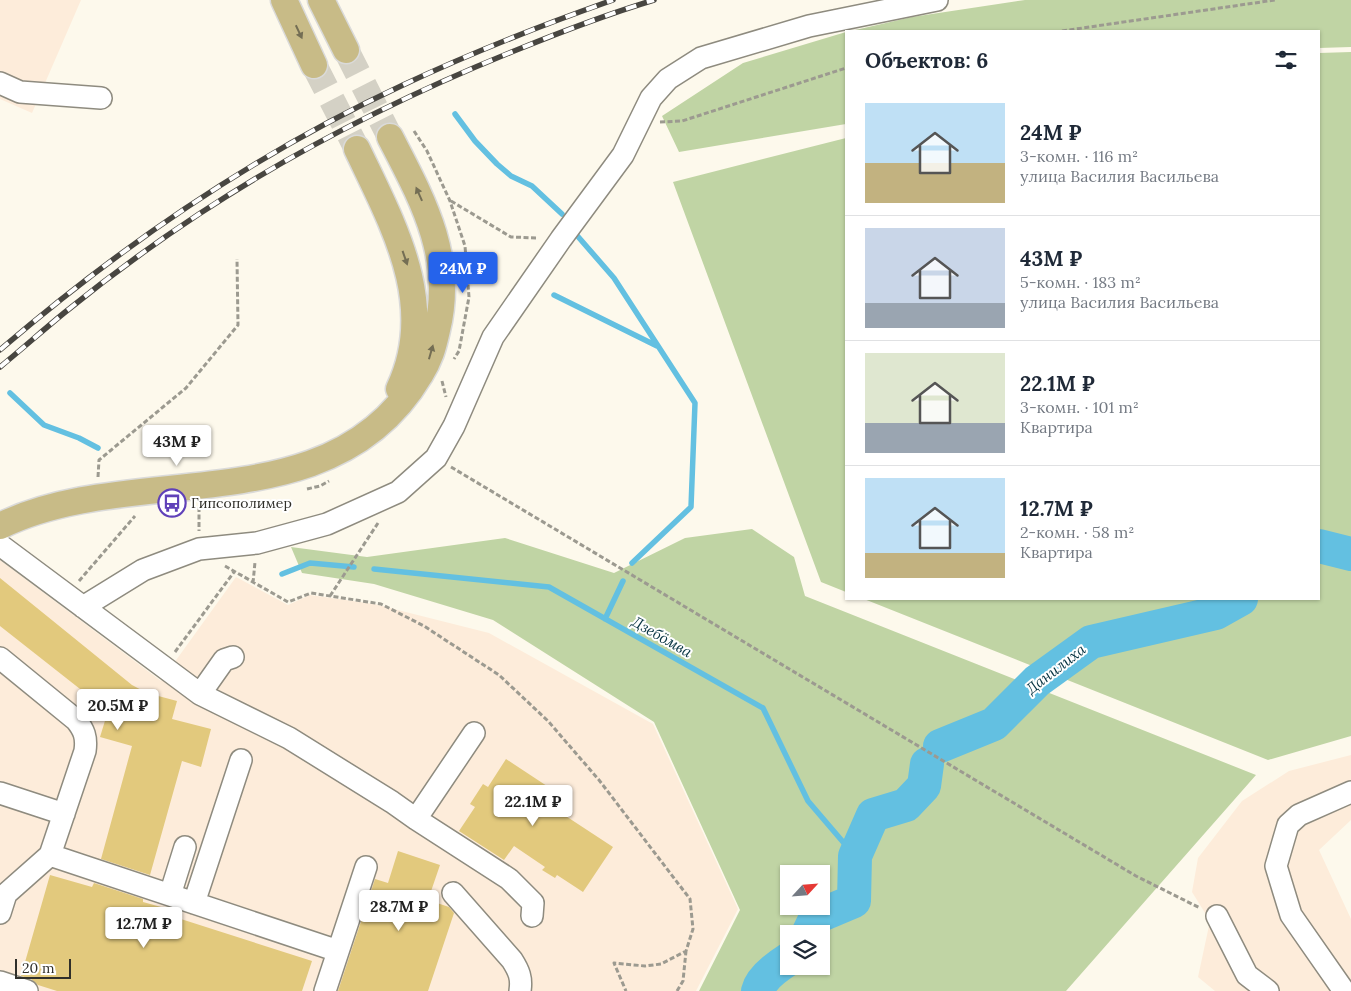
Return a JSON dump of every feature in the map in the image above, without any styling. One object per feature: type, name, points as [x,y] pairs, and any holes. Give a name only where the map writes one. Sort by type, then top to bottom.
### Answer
[{"type":"main road","points":[[284,0],[314,65]]},
{"type":"main road","points":[[321,0],[346,50]]},
{"type":"main road","points":[[0,526],[44,508],[97,497],[211,485],[262,477],[308,465],[349,447],[390,414],[406,396],[430,359],[441,315],[443,289],[438,245],[417,189],[401,133]]},
{"type":"main road","points":[[357,149],[400,244],[414,296],[415,319],[407,370],[389,407],[371,431]]},
{"type":"lane","points":[[75,601],[142,570],[199,549],[257,544],[327,524],[398,492],[436,458],[454,426],[493,337],[561,239],[623,155],[651,98],[668,79],[701,58],[809,26],[937,0]]},
{"type":"lane","points":[[0,83],[20,92],[101,98]]},
{"type":"lane","points":[[0,545],[200,694],[289,738],[392,802],[509,879],[533,903],[532,916]]},
{"type":"lane","points":[[200,694],[224,660],[232,657]]},
{"type":"lane","points":[[0,658],[76,720],[84,730],[87,740],[50,855],[6,894],[0,913]]},
{"type":"lane","points":[[416,819],[474,733]]},
{"type":"lane","points":[[194,903],[241,760]]},
{"type":"lane","points":[[1344,991],[1291,915],[1276,866],[1288,825],[1299,815],[1351,792]]},
{"type":"lane","points":[[0,793],[64,814]]},
{"type":"lane","points":[[170,895],[186,846]]},
{"type":"lane","points":[[50,855],[338,951]]},
{"type":"lane","points":[[325,991],[366,867]]},
{"type":"lane","points":[[453,893],[512,960],[519,971],[522,982],[520,991]]},
{"type":"lane","points":[[1217,916],[1246,975],[1268,991]]},
{"type":"lane","points":[[0,982],[27,991]]},
{"type":"path","points":[[1069,30],[1275,0]]},
{"type":"path","points":[[638,123],[682,121],[845,68]]},
{"type":"path","points":[[401,133],[427,151],[450,201],[465,246],[469,297],[458,352],[450,366]]},
{"type":"path","points":[[450,201],[511,237],[561,239]]},
{"type":"path","points":[[97,497],[99,460],[186,388],[238,325],[237,259]]},
{"type":"path","points":[[437,388],[446,373]]},
{"type":"path","points":[[436,458],[1136,876],[1217,916]]},
{"type":"path","points":[[301,490],[320,486],[335,478]]},
{"type":"path","points":[[330,596],[398,492]]},
{"type":"path","points":[[190,507],[208,505]]},
{"type":"path","points":[[75,601],[137,513],[128,514]]},
{"type":"path","points":[[199,549],[234,572],[288,602],[311,593],[381,604],[424,626],[499,675],[548,721],[599,780],[690,899],[693,929],[686,950],[683,981],[677,991]]},
{"type":"path","points":[[164,667],[234,572]]},
{"type":"path","points":[[626,991],[614,963],[645,966],[661,964],[686,950]]},
{"type":"shaded area","points":[[0,0],[81,0],[32,113],[0,99]]},
{"type":"shaded area","points":[[0,560],[161,681],[236,577],[288,605],[310,595],[374,604],[489,633],[653,724],[738,909],[696,991],[0,991]]},
{"type":"shaded area","points":[[1351,755],[1351,820],[1319,850],[1351,919],[1351,991],[1215,991],[1198,977],[1210,921],[1192,892],[1198,858],[1242,801],[1289,771]]},
{"type":"green space","points":[[1025,0],[1351,0],[1351,47],[1320,48],[1320,30],[855,30],[912,17]]},
{"type":"green space","points":[[845,32],[845,124],[679,152],[662,116],[743,63]]},
{"type":"green space","points":[[1351,52],[1351,736],[1268,760],[867,600],[1320,600],[1320,53]]},
{"type":"green space","points":[[845,138],[845,592],[821,582],[673,182]]},
{"type":"green space","points":[[752,529],[794,557],[805,596],[1256,775],[1066,991],[699,991],[740,910],[654,722],[493,620],[374,584],[302,573],[291,547],[367,557],[505,538],[614,573],[685,538]]},
{"type":"building","points":[[0,578],[132,685],[147,693],[177,701],[172,719],[211,729],[201,767],[182,761],[150,875],[101,859],[132,746],[100,737],[108,711],[0,626]]},
{"type":"building","points":[[506,759],[550,788],[549,790],[559,797],[552,807],[613,847],[583,892],[557,875],[555,878],[542,870],[545,867],[514,846],[504,860],[459,831],[475,807],[470,804],[483,784],[488,787]]},
{"type":"building","points":[[398,851],[440,865],[428,900],[449,907],[454,913],[428,991],[338,991],[375,879],[388,883]]},
{"type":"building","points":[[50,875],[92,887],[94,883],[143,899],[143,902],[161,907],[159,912],[312,961],[302,991],[57,991],[38,985],[31,979],[21,976]]},
{"type":"waterway","points":[[455,114],[475,141],[497,164],[511,176],[532,186],[562,214]]},
{"type":"waterway","points":[[574,232],[614,278],[695,403],[691,507],[632,563]]},
{"type":"waterway","points":[[554,295],[657,346]]},
{"type":"waterway","name":"Дзебӧмва","points":[[10,393],[44,425],[79,438],[98,448]]},
{"type":"waterway","name":"Данилиха","points":[[1320,546],[1351,554]]},
{"type":"waterway","points":[[282,574],[310,563],[354,567]]},
{"type":"waterway","name":"Дзебӧмва","points":[[374,569],[549,587],[763,708],[808,801],[855,856]]},
{"type":"waterway","points":[[605,619],[623,581]]},
{"type":"waterway","name":"Данилиха","points":[[940,746],[994,724],[1037,681],[1091,642],[1216,613],[1239,600]]},
{"type":"waterway","name":"Данилиха","points":[[812,925],[816,917],[854,901],[855,856],[873,815],[906,805],[924,786],[927,764]]},
{"type":"waterway","name":"Данилиха","points":[[758,991],[766,977],[780,965]]},
{"type":"tunnel","points":[[346,50],[390,137]]},
{"type":"tunnel","points":[[314,65],[357,149]]},
{"type":"railway","points":[[0,350],[46,311],[143,238],[243,171],[296,140],[403,85],[455,62],[533,29],[613,0]]},
{"type":"railway","points":[[0,367],[113,274],[199,214],[275,167],[354,124],[436,84],[569,29],[654,0]]},
{"type":"place","name":"Гипсополимер","points":[[172,503]]}]
